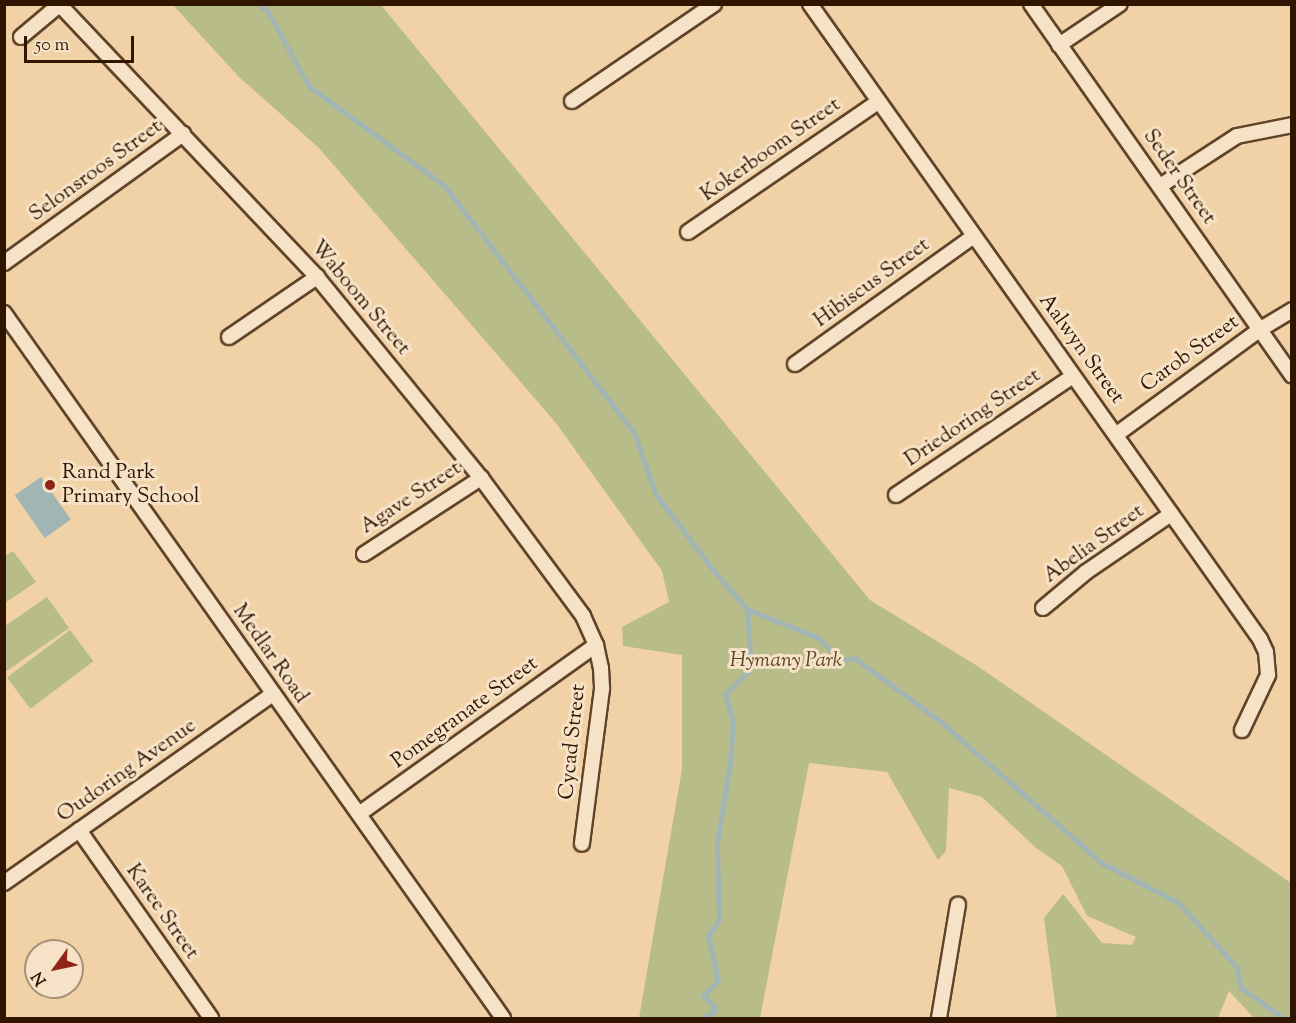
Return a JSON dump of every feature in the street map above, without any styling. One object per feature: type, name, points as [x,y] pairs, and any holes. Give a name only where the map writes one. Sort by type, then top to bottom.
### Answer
[{"type":"street","points":[[572,101],[714,4]]},
{"type":"street","name":"Aalwyn Street","points":[[810,4],[1073,376],[1117,434],[1260,639],[1266,652],[1268,675],[1242,730]]},
{"type":"street","name":"Seder Street","points":[[1031,4],[1292,375]]},
{"type":"street","points":[[1059,45],[1120,4]]},
{"type":"street","points":[[21,37],[59,5]]},
{"type":"street","name":"Waboom Street","points":[[59,5],[317,277],[481,478],[583,616],[596,645]]},
{"type":"street","name":"Kokerboom Street","points":[[688,232],[878,102]]},
{"type":"street","points":[[1160,186],[1237,136],[1292,125]]},
{"type":"street","name":"Selonsroos Street","points":[[4,263],[183,134]]},
{"type":"street","name":"Hibiscus Street","points":[[795,364],[974,236]]},
{"type":"street","points":[[229,337],[317,277]]},
{"type":"street","name":"Carob Street","points":[[1117,434],[1259,330],[1292,310]]},
{"type":"street","name":"Medlar Road","points":[[4,313],[503,1018]]},
{"type":"street","name":"Driedoring Street","points":[[896,495],[1073,376]]},
{"type":"street","name":"Agave Street","points":[[364,554],[481,478]]},
{"type":"street","name":"Abelia Street","points":[[1043,608],[1086,572],[1171,514]]},
{"type":"street","name":"Pomegranate Street","points":[[359,814],[596,645]]},
{"type":"street","name":"Cycad Street","points":[[582,844],[600,720],[601,668],[596,645]]},
{"type":"street","name":"Oudoring Avenue","points":[[4,883],[273,694]]},
{"type":"street","name":"Karee Street","points":[[79,830],[211,1018]]},
{"type":"street","points":[[939,1018],[958,905]]},
{"type":"green space","name":"Hymany Park","points":[[173,5],[381,5],[870,600],[979,667],[1291,883],[1291,1018],[1254,1018],[1229,991],[1218,1018],[1057,1018],[1044,918],[1063,894],[1102,943],[1132,945],[1136,937],[1087,916],[1062,866],[1036,848],[982,797],[949,788],[946,851],[938,860],[887,772],[809,763],[760,1018],[639,1018],[682,769],[682,655],[623,646],[622,627],[669,602],[662,571],[556,423],[319,148],[239,77]]},
{"type":"green space","points":[[13,551],[36,582],[5,603],[5,556]]},
{"type":"green space","points":[[47,597],[69,628],[5,672],[5,626]]},
{"type":"green space","points":[[70,630],[93,661],[30,709],[7,678]]},
{"type":"shaded area","points":[[41,477],[71,520],[45,538],[15,495]]},
{"type":"waterway","points":[[259,4],[269,13],[309,86],[445,186],[635,434],[656,494],[712,568],[747,609],[819,638],[841,660],[855,658],[940,721],[1102,863],[1178,902],[1237,967],[1242,988],[1283,1018]]},
{"type":"waterway","points":[[703,1018],[714,1012],[714,1006],[703,996],[718,981],[708,936],[719,920],[717,843],[730,763],[733,723],[725,694],[751,669],[747,609]]},
{"type":"place","name":"Rand Park Primary School","points":[[50,485]]}]
